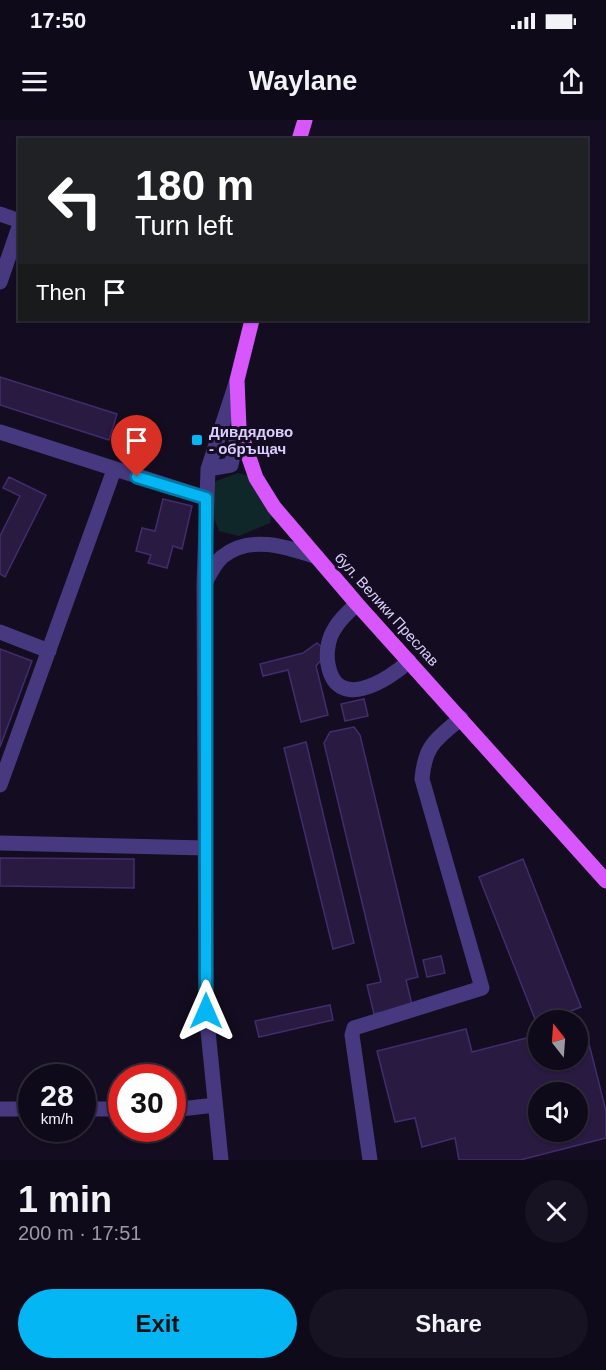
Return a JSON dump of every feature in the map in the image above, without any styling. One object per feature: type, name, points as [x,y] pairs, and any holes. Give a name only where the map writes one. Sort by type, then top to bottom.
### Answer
[{"type":"main road","points":[[300,138],[305,120]]},
{"type":"main road","name":"бул. Велики Преслав","points":[[252,321],[237,380],[239,428],[256,478],[274,507],[357,604],[606,881]]},
{"type":"street","points":[[0,214],[18,221]]},
{"type":"street","points":[[0,282],[18,228]]},
{"type":"street","points":[[221,1160],[206,1011],[204,585],[208,469],[237,380]]},
{"type":"street","points":[[208,469],[231,465],[239,428]]},
{"type":"street","points":[[0,432],[206,498]]},
{"type":"street","points":[[0,785],[114,470]]},
{"type":"street","points":[[204,585],[220,558],[234,549],[259,544],[282,545],[316,557]]},
{"type":"street","points":[[357,604],[331,636],[327,660],[330,673],[336,682],[351,689],[371,687],[395,674],[408,661]]},
{"type":"street","points":[[0,632],[49,651]]},
{"type":"street","points":[[370,1160],[352,1035],[354,1028],[482,988],[422,779],[424,756],[437,740],[461,718]]},
{"type":"street","points":[[0,843],[205,848]]},
{"type":"street","points":[[186,1109],[215,1106]]},
{"type":"street","points":[[0,1109],[18,1109]]},
{"type":"green space","points":[[238,473],[256,478],[274,507],[270,523],[239,536],[219,531],[206,498],[216,481]]},
{"type":"building","points":[[0,377],[117,414],[109,440],[0,405]]},
{"type":"building","points":[[9,477],[46,495],[5,577],[0,574],[0,536],[20,496],[3,488]]},
{"type":"building","points":[[163,499],[192,506],[182,549],[173,546],[167,568],[148,563],[151,555],[136,551],[142,528],[155,531]]},
{"type":"building","points":[[317,643],[328,652],[316,666],[328,715],[301,722],[288,670],[263,676],[260,664],[303,653]]},
{"type":"building","points":[[0,649],[32,661],[0,747]]},
{"type":"building","points":[[364,699],[368,716],[345,721],[341,704]]},
{"type":"building","points":[[354,727],[360,735],[418,977],[406,980],[412,1005],[374,1014],[367,985],[381,982],[324,743],[330,732]]},
{"type":"building","points":[[306,742],[354,943],[333,949],[284,748]]},
{"type":"building","points":[[0,858],[134,859],[134,888],[0,886]]},
{"type":"building","points":[[523,859],[581,1007],[573,1010],[531,1010],[479,877]]},
{"type":"building","points":[[441,956],[445,973],[427,977],[423,960]]},
{"type":"building","points":[[330,1005],[333,1020],[259,1037],[255,1021]]},
{"type":"building","points":[[466,1029],[472,1052],[528,1038],[528,1070],[588,1070],[588,1040],[606,1111],[606,1138],[520,1160],[459,1160],[455,1138],[422,1147],[415,1118],[395,1122],[377,1051]]},
{"type":"place","name":"Дивдядово - обръщач","points":[[197,440]]},
{"type":"route","points":[[137,477],[206,498],[204,609],[206,1011]]}]
